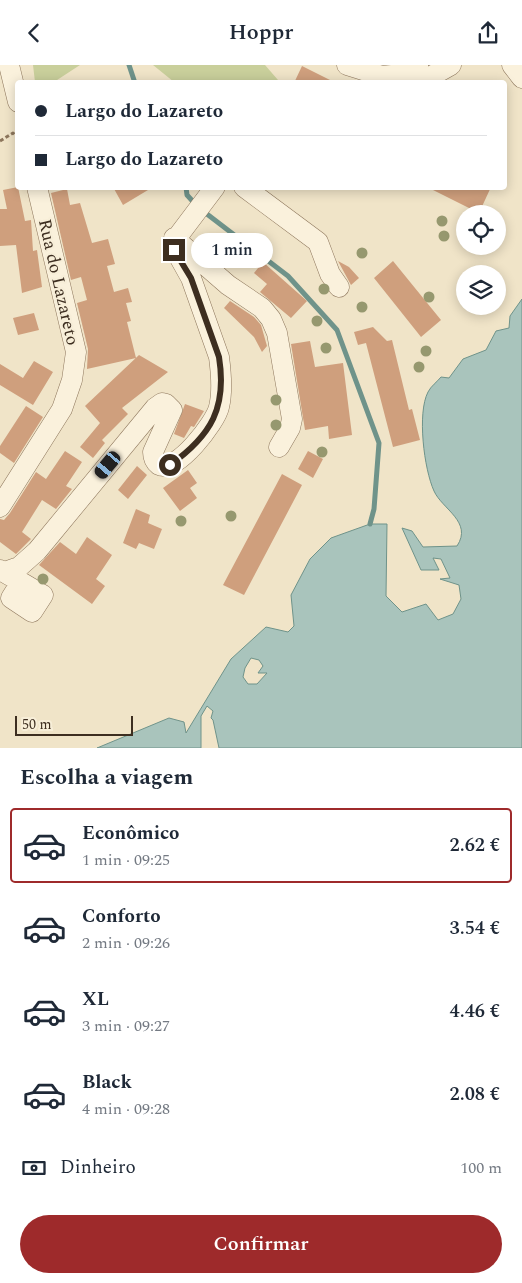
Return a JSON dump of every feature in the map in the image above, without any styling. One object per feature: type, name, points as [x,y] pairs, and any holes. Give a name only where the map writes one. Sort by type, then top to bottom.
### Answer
[{"type":"street","points":[[9,65],[15,90]]},
{"type":"street","points":[[347,65],[385,79],[402,74],[418,65]]},
{"type":"street","points":[[424,80],[451,65]]},
{"type":"street","points":[[512,65],[522,78]]},
{"type":"street","name":"Rua do Lazareto","points":[[0,507],[62,409],[72,380],[76,352],[38,190]]},
{"type":"street","points":[[9,574],[37,551],[155,408],[162,403],[172,410],[153,452],[153,458],[158,464],[164,466],[170,465],[185,454],[214,420],[220,406],[221,370],[219,357],[191,278],[174,250],[172,243],[213,190]]},
{"type":"street","points":[[248,190],[318,242],[330,274],[339,287]]},
{"type":"street","points":[[174,238],[228,285],[262,308],[271,319],[277,333],[292,419],[290,428],[279,447]]},
{"type":"street","points":[[0,492],[21,474]]},
{"type":"path","points":[[0,141],[13,133],[15,135]]},
{"type":"green space","points":[[33,65],[80,65],[57,80],[35,80]]},
{"type":"green space","points":[[153,65],[265,65],[278,80],[172,80]]},
{"type":"water","points":[[522,299],[522,748],[219,748],[211,718],[213,711],[207,706],[201,716],[201,748],[97,748],[169,718],[184,722],[186,733],[231,659],[266,627],[288,632],[294,626],[291,595],[310,559],[331,538],[370,524],[387,524],[386,596],[402,612],[426,604],[438,620],[453,614],[461,599],[459,585],[440,579],[450,578],[441,559],[433,558],[439,570],[421,570],[402,528],[412,531],[423,547],[457,546],[461,537],[459,523],[438,498],[430,481],[422,427],[425,401],[429,390],[441,377],[449,378],[463,359],[486,350],[496,331],[509,328],[510,316]],"holes":[[[251,658],[259,660],[263,666],[258,673],[267,673],[257,684],[248,684],[243,677],[245,668]]]},
{"type":"building","points":[[302,66],[330,80],[295,80]]},
{"type":"building","points":[[15,188],[15,190],[19,190],[25,221],[31,220],[33,251],[37,250],[42,287],[22,293],[16,245],[0,246],[0,209],[7,209],[3,190]]},
{"type":"building","points":[[67,190],[70,205],[80,203],[92,243],[108,239],[115,264],[107,266],[114,292],[128,288],[132,302],[126,303],[131,321],[127,322],[136,358],[87,369],[88,349],[77,303],[87,300],[81,277],[71,280],[51,193]]},
{"type":"building","points":[[115,190],[148,190],[123,205]]},
{"type":"building","points":[[433,190],[490,190],[483,205],[463,205]]},
{"type":"building","points":[[338,261],[349,267],[359,278],[351,285]]},
{"type":"building","points":[[393,261],[441,320],[421,337],[374,278]]},
{"type":"building","points":[[263,262],[307,301],[291,318],[260,292],[267,284],[254,273]]},
{"type":"building","points":[[230,301],[254,317],[261,325],[267,346],[262,352],[254,337],[224,308]]},
{"type":"building","points":[[34,313],[39,330],[18,335],[13,318]]},
{"type":"building","points":[[373,327],[387,341],[392,340],[409,410],[412,409],[420,440],[393,447],[366,343],[358,345],[354,332]]},
{"type":"building","points":[[310,341],[315,367],[343,363],[352,435],[329,439],[328,426],[305,430],[291,344]]},
{"type":"building","points":[[139,355],[168,372],[122,408],[128,414],[102,440],[105,443],[93,458],[80,447],[100,423],[85,406]]},
{"type":"building","points":[[34,361],[53,372],[33,405],[0,385],[0,364],[23,378]]},
{"type":"building","points":[[185,404],[204,411],[194,427],[191,426],[184,438],[174,434]]},
{"type":"building","points":[[26,406],[43,417],[14,463],[0,453],[0,446]]},
{"type":"building","points":[[65,451],[82,462],[66,486],[72,489],[56,509],[42,500],[22,532],[31,539],[16,554],[0,542],[0,519],[4,520],[10,513],[36,472],[46,479]]},
{"type":"building","points":[[308,451],[323,459],[313,478],[298,469]]},
{"type":"building","points":[[137,466],[147,475],[128,499],[118,490]]},
{"type":"building","points":[[188,470],[197,483],[190,488],[197,498],[180,511],[163,488]]},
{"type":"building","points":[[282,474],[302,485],[244,595],[223,585]]},
{"type":"building","points":[[136,509],[150,515],[148,523],[162,529],[154,549],[139,543],[136,549],[123,543]]},
{"type":"building","points":[[87,537],[112,555],[96,579],[105,586],[92,604],[39,565],[60,542],[76,554]]},
{"type":"waterway","points":[[129,65],[134,80]]},
{"type":"waterway","points":[[186,190],[187,195],[197,206]]},
{"type":"waterway","points":[[203,211],[288,276],[337,330],[379,443],[374,509],[370,524]]},
{"type":"route","points":[[170,465],[185,454],[214,420],[220,406],[221,370],[219,357],[191,278],[174,250]]}]
